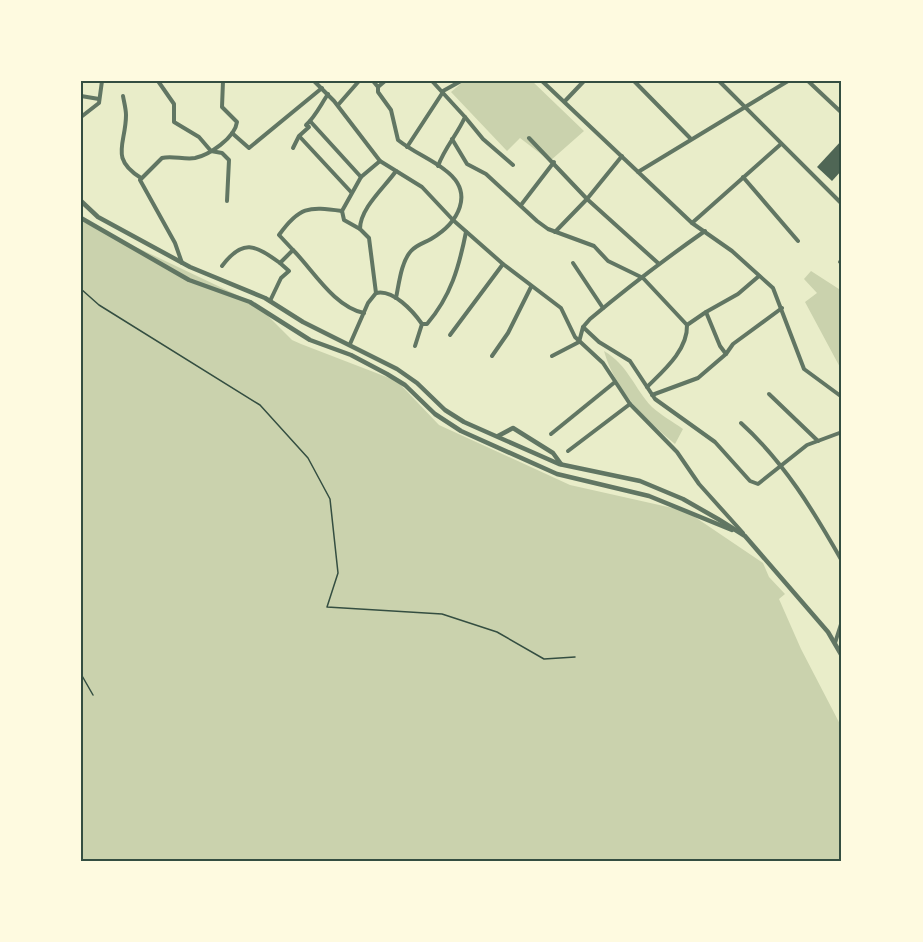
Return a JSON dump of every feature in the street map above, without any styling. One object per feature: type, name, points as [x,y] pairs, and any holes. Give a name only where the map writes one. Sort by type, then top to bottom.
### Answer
[{"type":"street","points":[[81,117],[99,104],[102,81]]},
{"type":"street","points":[[158,81],[174,105],[174,122],[199,137],[211,151],[222,153],[230,163],[227,201]]},
{"type":"street","points":[[141,178],[162,158],[196,158],[211,151],[232,133],[237,122],[222,107],[223,81]]},
{"type":"street","points":[[314,81],[338,105],[380,161],[426,190],[466,232],[531,287],[561,308],[579,342],[603,363],[630,404],[677,452],[699,484],[835,643],[842,656]]},
{"type":"street","points":[[338,105],[359,81]]},
{"type":"street","points":[[373,81],[391,110],[398,140],[438,166],[458,183],[463,194],[463,204],[453,220],[430,240],[410,251],[398,278],[396,298]]},
{"type":"street","points":[[378,87],[385,81]]},
{"type":"street","points":[[432,81],[483,139],[513,165]]},
{"type":"street","points":[[407,147],[443,92],[461,81]]},
{"type":"street","points":[[542,81],[692,223],[705,231],[773,288],[804,369],[842,397]]},
{"type":"street","points":[[565,101],[584,81]]},
{"type":"street","points":[[634,81],[690,138]]},
{"type":"street","points":[[719,81],[842,204]]},
{"type":"street","points":[[638,172],[690,138],[788,81]]},
{"type":"street","points":[[808,81],[842,112]]},
{"type":"street","points":[[232,133],[249,148],[322,88]]},
{"type":"street","points":[[293,148],[328,94]]},
{"type":"street","points":[[81,96],[99,99]]},
{"type":"street","points":[[123,96],[126,115],[120,149],[128,167],[141,178],[141,183],[175,243],[182,263]]},
{"type":"street","points":[[438,166],[446,145],[453,139],[465,117]]},
{"type":"street","points":[[310,121],[361,177]]},
{"type":"street","points":[[300,137],[351,192]]},
{"type":"street","points":[[529,138],[587,199],[658,263]]},
{"type":"street","points":[[453,139],[467,164],[486,174],[544,226],[594,246],[608,261],[644,278],[687,325],[687,333],[672,362],[647,387]]},
{"type":"street","points":[[692,223],[781,144]]},
{"type":"street","points":[[555,232],[587,199],[622,156]]},
{"type":"street","points":[[350,344],[376,293],[367,235],[344,220],[342,211],[361,177],[380,161]]},
{"type":"street","points":[[521,205],[554,162]]},
{"type":"street","points":[[360,229],[367,210],[396,171]]},
{"type":"street","points":[[743,177],[798,241]]},
{"type":"street","points":[[81,201],[98,217],[206,276],[270,301],[303,322],[350,344],[405,375],[452,415],[561,464],[640,481],[683,499],[745,536]]},
{"type":"street","points":[[342,211],[314,209],[295,214],[279,235],[340,302],[352,310],[364,313]]},
{"type":"street","points":[[81,218],[189,279],[250,302],[310,340],[351,355],[387,374],[405,385],[435,414],[461,430],[557,474],[649,496],[745,536]]},
{"type":"street","points":[[552,356],[579,342],[583,327],[603,308],[644,278],[658,263],[705,231]]},
{"type":"street","points":[[422,324],[427,324],[448,295],[456,278],[466,232]]},
{"type":"street","points":[[222,266],[234,252],[249,246],[259,249],[280,263],[289,271],[281,278],[270,301]]},
{"type":"street","points":[[280,263],[293,250]]},
{"type":"street","points":[[573,263],[580,270],[603,308]]},
{"type":"street","points":[[450,335],[503,264]]},
{"type":"street","points":[[687,325],[738,294],[759,276]]},
{"type":"street","points":[[492,356],[508,333],[531,287]]},
{"type":"street","points":[[376,293],[385,292],[396,298],[422,324]]},
{"type":"street","points":[[652,395],[698,378],[726,354],[733,344],[782,308]]},
{"type":"street","points":[[706,312],[716,338],[726,354]]},
{"type":"street","points":[[415,345],[422,324]]},
{"type":"street","points":[[583,327],[599,342],[630,361],[652,395],[715,442],[750,481],[758,484],[807,446],[842,432]]},
{"type":"street","points":[[551,434],[615,382]]},
{"type":"street","points":[[770,394],[818,441]]},
{"type":"street","points":[[568,451],[630,404]]},
{"type":"street","points":[[741,423],[771,450],[781,467],[804,495],[842,561]]},
{"type":"street","points":[[498,436],[513,428],[553,453],[561,464]]},
{"type":"street","points":[[835,643],[842,621]]},
{"type":"path","points":[[81,290],[99,305],[260,405],[308,458],[330,499],[338,573],[327,607],[442,614],[498,632],[544,659],[575,657]]},
{"type":"path","points":[[81,674],[93,695]]},
{"type":"green space","points":[[464,81],[532,81],[584,131],[550,161],[520,138],[507,151],[451,92]]},
{"type":"green space","points":[[81,221],[256,304],[292,340],[397,381],[439,425],[570,485],[686,511],[763,563],[769,577],[785,594],[779,599],[801,649],[842,728],[842,861],[81,861]]},
{"type":"green space","points":[[811,271],[842,291],[842,371],[805,302],[817,293],[804,279]]},
{"type":"green space","points":[[604,351],[625,370],[652,407],[683,429],[675,444],[652,424],[623,391]]},
{"type":"building","points":[[842,140],[842,170],[832,181],[817,167]]}]
